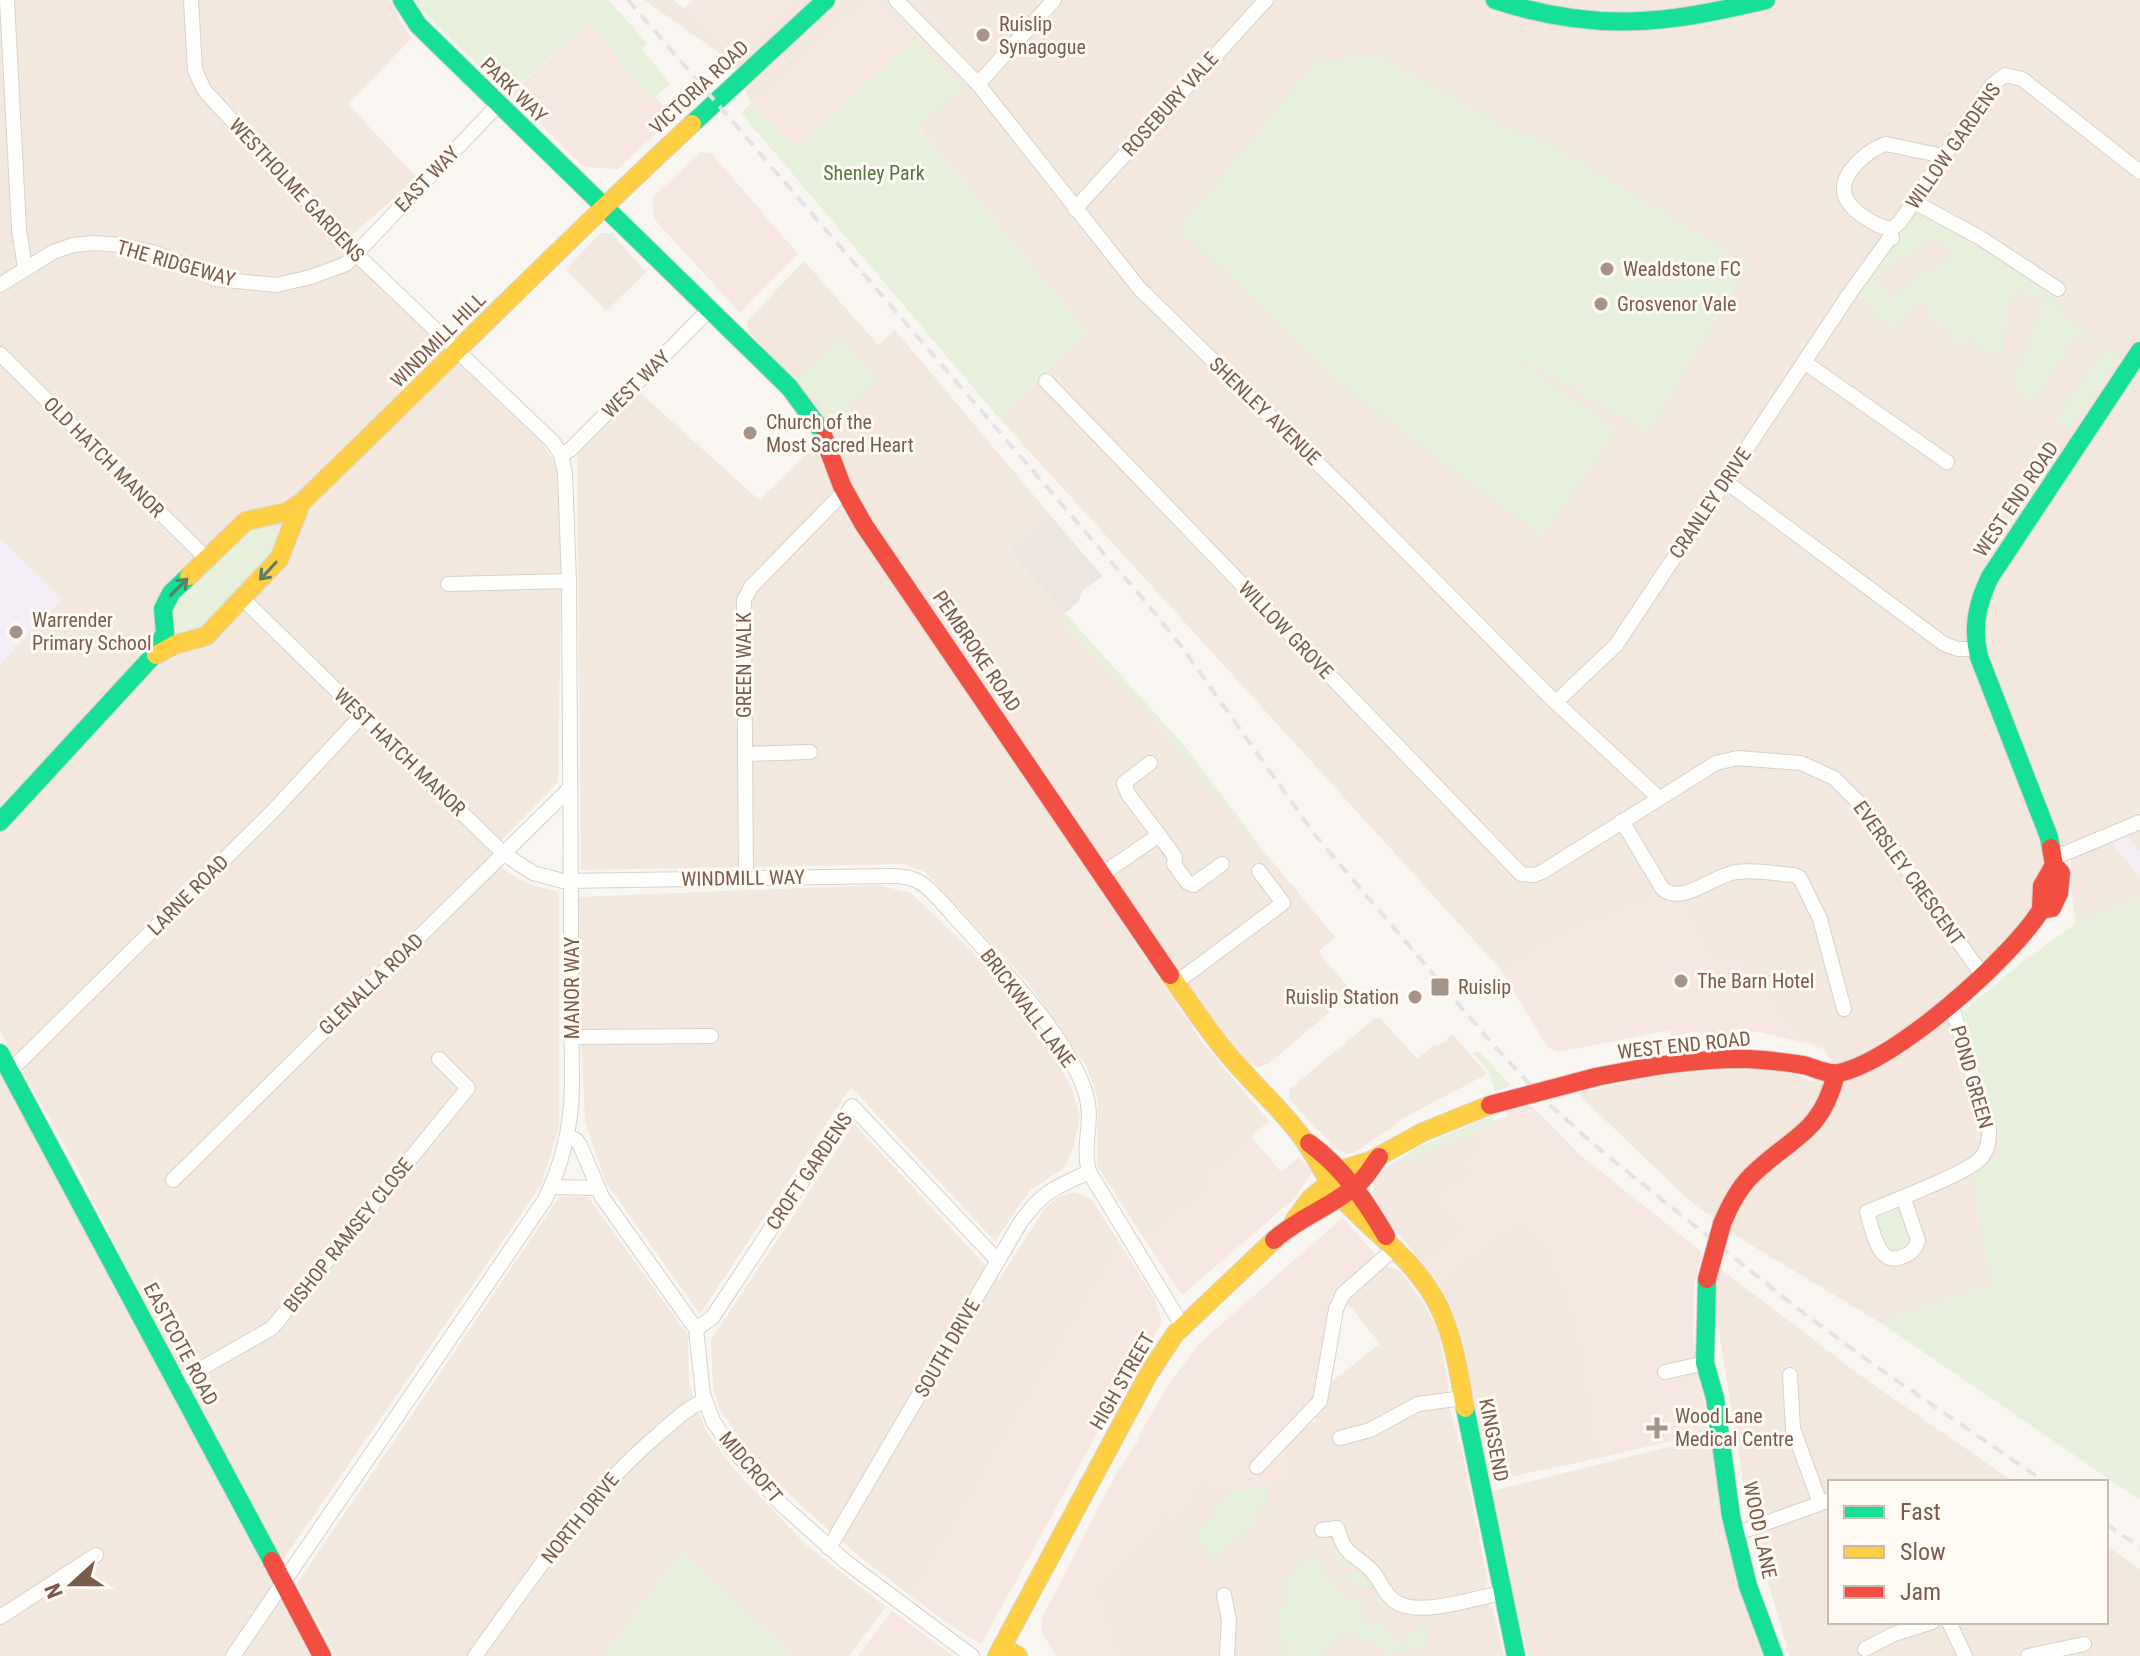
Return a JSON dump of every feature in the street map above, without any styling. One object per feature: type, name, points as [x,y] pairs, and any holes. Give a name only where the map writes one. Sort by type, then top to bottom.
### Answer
[{"type":"street","points":[[7,0],[4,67],[25,268]]},
{"type":"street","name":"WESTHOLME GARDENS","points":[[191,0],[195,70],[204,90],[356,254],[459,352]]},
{"type":"street","name":"PARK WAY","points":[[402,0],[418,25],[603,206]]},
{"type":"street","name":"VICTORIA ROAD","points":[[603,206],[826,0]]},
{"type":"street","name":"SHENLEY AVENUE","points":[[896,0],[978,84],[1139,288],[1556,702],[1659,798]]},
{"type":"street","points":[[978,84],[1054,0]]},
{"type":"street","name":"ROSEBURY VALE","points":[[1075,209],[1266,0]]},
{"type":"street","points":[[1495,0],[1522,4],[1579,21],[1645,21],[1766,0]]},
{"type":"street","name":"WILLOW GARDENS","points":[[1850,293],[1889,239],[1888,233],[1900,222],[1992,85],[2005,75],[2014,75],[2140,172]]},
{"type":"street","name":"EAST WAY","points":[[356,254],[498,105]]},
{"type":"street","points":[[1888,233],[1846,200],[1846,179],[1861,160],[1886,144],[1943,156]]},
{"type":"street","points":[[1914,202],[1979,237],[2058,289]]},
{"type":"street","name":"PEMBROKE ROAD","points":[[603,206],[779,376],[808,410],[825,438],[846,494],[864,525],[1101,875],[1229,1056],[1339,1183]]},
{"type":"street","name":"WINDMILL HILL","points":[[0,822],[153,656],[165,633],[163,609],[171,593],[246,521],[287,512],[301,503],[459,352],[603,206]]},
{"type":"street","name":"THE RIDGEWAY","points":[[0,285],[53,252],[73,245],[121,245],[156,253],[216,279],[276,285],[346,264],[356,254]]},
{"type":"street","name":"CRANLEY DRIVE","points":[[1556,702],[1616,645],[1850,293]]},
{"type":"street","name":"WEST WAY","points":[[561,455],[570,450],[709,310]]},
{"type":"street","name":"WEST END ROAD","points":[[2054,861],[2046,829],[1977,649],[1976,614],[1979,598],[1990,577],[2140,351]]},
{"type":"street","points":[[459,352],[553,442],[561,455]]},
{"type":"street","name":"OLD HATCH MANOR","points":[[0,354],[207,559]]},
{"type":"street","points":[[1804,362],[1947,462]]},
{"type":"street","name":"WILLOW GROVE","points":[[1046,381],[1516,869],[1528,875]]},
{"type":"street","name":"MANOR WAY","points":[[233,1656],[551,1187],[568,1136],[572,1037],[569,581],[565,473],[561,455]]},
{"type":"street","points":[[1725,481],[1944,644],[1958,649],[1977,649]]},
{"type":"street","name":"GREEN WALK","points":[[746,878],[743,605],[746,595],[838,498],[846,494]]},
{"type":"street","name":"WINDMILL HILL","points":[[153,656],[174,645],[206,636],[279,559],[290,520],[301,503]]},
{"type":"street","points":[[448,584],[569,581]]},
{"type":"street","name":"WEST HATCH MANOR","points":[[242,598],[504,854],[533,873],[571,881]]},
{"type":"street","name":"LARNE ROAD","points":[[10,1071],[273,811],[362,715]]},
{"type":"street","points":[[745,754],[810,752]]},
{"type":"street","name":"EVERSLEY CRESCENT","points":[[1528,875],[1542,872],[1706,768],[1726,759],[1801,763],[1818,769],[1848,790],[1862,806],[1983,976]]},
{"type":"street","points":[[1150,763],[1124,783],[1128,794],[1175,857],[1174,864],[1187,882],[1193,885],[1222,864]]},
{"type":"street","name":"GLENALLA ROAD","points":[[173,1180],[569,789]]},
{"type":"street","points":[[1622,821],[1662,888],[1670,894],[1680,895],[1728,873],[1741,871],[1800,878],[1820,919],[1844,1009]]},
{"type":"street","points":[[1836,1074],[1900,1044],[2018,943],[2041,910],[2038,901],[2047,872],[2054,861],[2140,822]]},
{"type":"street","points":[[1101,875],[1159,835]]},
{"type":"street","points":[[1177,982],[1283,903],[1259,871]]},
{"type":"street","name":"WINDMILL WAY","points":[[571,881],[892,876],[915,880]]},
{"type":"street","name":"BRICKWALL LANE","points":[[915,880],[933,894],[997,964],[1065,1052],[1079,1076],[1089,1104],[1091,1124],[1085,1151],[1089,1172]]},
{"type":"street","name":"POND GREEN","points":[[1903,1197],[1918,1240],[1910,1254],[1895,1260],[1879,1247],[1867,1212],[1973,1165],[1986,1150],[1989,1141],[1989,1130],[1951,1003]]},
{"type":"street","points":[[572,1037],[711,1036]]},
{"type":"street","name":"EASTCOTE ROAD","points":[[0,1053],[322,1656]]},
{"type":"street","name":"BISHOP RAMSEY CLOSE","points":[[176,1383],[272,1328],[323,1268],[468,1088],[439,1059]]},
{"type":"street","name":"WEST END ROAD","points":[[1339,1183],[1423,1132],[1490,1105],[1596,1077],[1655,1066],[1757,1059],[1795,1062],[1836,1074]]},
{"type":"street","name":"WOOD LANE","points":[[1774,1656],[1748,1586],[1735,1534],[1715,1398],[1705,1363],[1707,1279],[1729,1208],[1749,1179],[1819,1120],[1832,1095],[1836,1074]]},
{"type":"street","name":"CROFT GARDENS","points":[[696,1329],[712,1318],[852,1106],[998,1261]]},
{"type":"street","name":"MIDCROFT","points":[[568,1136],[580,1145],[596,1188],[696,1329],[705,1401],[719,1431],[750,1470],[829,1548],[972,1656]]},
{"type":"street","points":[[1089,1172],[1182,1325]]},
{"type":"street","name":"SOUTH DRIVE","points":[[829,1548],[1020,1223],[1041,1196],[1089,1172]]},
{"type":"street","name":"HIGH STREET","points":[[1006,1653],[1148,1375],[1182,1325],[1339,1183]]},
{"type":"street","name":"KINGSEND","points":[[1339,1183],[1365,1223],[1395,1248],[1421,1278],[1447,1326],[1516,1656]]},
{"type":"street","points":[[551,1187],[596,1188]]},
{"type":"street","points":[[1257,1467],[1320,1401],[1336,1309],[1343,1294],[1395,1248]]},
{"type":"street","points":[[1665,1372],[1705,1363]]},
{"type":"street","points":[[1735,1534],[1825,1501],[1793,1429],[1790,1375]]},
{"type":"street","points":[[1340,1438],[1370,1430],[1418,1404],[1463,1398]]},
{"type":"street","name":"NORTH DRIVE","points":[[475,1656],[580,1513],[609,1479],[689,1408],[705,1401]]},
{"type":"street","points":[[1322,1530],[1337,1528],[1350,1556],[1373,1572],[1390,1597],[1405,1607],[1422,1608],[1502,1593]]},
{"type":"street","points":[[0,1617],[96,1555]]},
{"type":"street","points":[[1224,1595],[1229,1620],[1227,1656]]},
{"type":"street","points":[[1862,1649],[1926,1624]]},
{"type":"street","points":[[1950,1624],[1965,1656]]},
{"type":"street","points":[[2028,1656],[2084,1644]]},
{"type":"shaded area","points":[[0,0],[392,0],[402,25],[412,38],[348,104],[417,178],[338,247],[542,442],[559,471],[558,782],[489,853],[504,870],[531,885],[559,892],[559,1126],[542,1184],[280,1564],[185,1388],[275,1335],[268,1324],[179,1373],[74,1162],[0,1031],[0,664],[62,599],[0,538]]},
{"type":"shaded area","points":[[644,0],[673,0],[684,8],[694,0],[2140,0],[2140,852],[2120,831],[2054,858],[2059,893],[1951,1003],[2003,1155],[1971,1174],[1992,1285],[1881,1323],[1738,1237],[1690,1201],[1577,1093],[1659,1076],[1702,1071],[1763,1069],[1795,1074],[1813,1082],[1835,1074],[1835,1066],[1822,1046],[1789,1030],[1767,992],[1740,962],[1715,964],[1677,902],[1664,903],[1655,897],[1577,927],[1501,970],[999,418],[1087,332],[917,126],[794,148],[751,103],[731,61]]},
{"type":"shaded area","points":[[694,0],[797,2],[731,61],[684,9]]},
{"type":"shaded area","points":[[864,0],[877,0],[915,38],[794,148],[751,103]]},
{"type":"shaded area","points":[[590,23],[650,100],[656,97],[673,118],[618,169],[584,167],[510,94]]},
{"type":"shaded area","points":[[701,152],[712,154],[798,254],[740,313],[654,219],[653,197]]},
{"type":"shaded area","points":[[601,233],[611,233],[646,272],[606,311],[566,269]]},
{"type":"shaded area","points":[[804,261],[878,345],[895,330],[1051,516],[1011,551],[1065,613],[1059,618],[1182,753],[1335,937],[1318,952],[1348,987],[1348,997],[1268,1064],[1257,1067],[1248,1062],[1193,994],[854,496],[807,398],[748,331],[747,321]]},
{"type":"shaded area","points":[[636,389],[759,500],[815,446],[840,506],[1203,1043],[1269,1121],[1205,1178],[1211,1187],[1145,1240],[1097,1165],[1098,1098],[1086,1065],[1028,983],[925,872],[903,864],[581,870],[577,448]]},
{"type":"shaded area","points":[[1051,516],[1102,576],[1082,591],[1078,602],[1065,613],[1010,551]]},
{"type":"shaded area","name":"Warrender Primary School","points":[[0,538],[62,599],[0,664]]},
{"type":"shaded area","points":[[2127,836],[2140,852],[2140,879],[2112,842]]},
{"type":"shaded area","points":[[2112,842],[2140,879],[2140,897],[2076,923],[2071,889],[2071,855]]},
{"type":"shaded area","points":[[878,885],[911,893],[974,953],[1050,1048],[1072,1089],[1080,1116],[1073,1149],[1063,1169],[1030,1190],[995,1241],[851,1087],[700,1314],[605,1181],[585,1121],[579,897]]},
{"type":"shaded area","points":[[1655,897],[1670,904],[1682,900],[1715,963],[1734,958],[1736,963],[1740,962],[1767,992],[1789,1030],[1822,1046],[1820,1050],[1814,1045],[1759,1032],[1702,1035],[1701,1031],[1671,1036],[1669,1030],[1559,1052],[1548,1048],[1501,970],[1577,927]]},
{"type":"shaded area","points":[[1380,1018],[1417,1059],[1435,1044],[1438,1046],[1453,1035],[1487,1074],[1409,1115],[1354,1153],[1346,1154],[1335,1148],[1289,1099],[1290,1089],[1374,1019]]},
{"type":"shaded area","points":[[0,1068],[94,1243],[310,1656],[0,1656]]},
{"type":"shaded area","points":[[1532,1106],[1580,1155],[1702,1252],[1694,1286],[1693,1337],[1709,1432],[1599,1458],[1575,1314],[1545,1243],[1525,1218],[1438,1283],[1420,1260],[1425,1261],[1465,1232],[1440,1198],[1470,1175],[1462,1164],[1486,1145],[1477,1130],[1496,1125],[1508,1116],[1507,1111]]},
{"type":"shaded area","points":[[854,1124],[999,1280],[1045,1208],[1058,1197],[1075,1192],[1091,1199],[1120,1244],[911,1596],[855,1553],[756,1461],[719,1408],[713,1388],[711,1340]]},
{"type":"shaded area","points":[[1477,1130],[1486,1145],[1470,1175],[1440,1198],[1465,1232],[1425,1261],[1420,1260],[1390,1223],[1376,1199],[1373,1191],[1375,1179],[1387,1167]]},
{"type":"shaded area","points":[[1251,1136],[1281,1172],[1299,1157],[1312,1172],[1296,1197],[1182,1295],[1145,1240],[1211,1187],[1205,1178]]},
{"type":"shaded area","points":[[560,1196],[588,1197],[688,1335],[689,1385],[705,1429],[734,1469],[806,1545],[886,1607],[849,1656],[794,1656],[681,1552],[604,1656],[336,1656],[297,1584]]},
{"type":"shaded area","points":[[1524,1217],[1545,1243],[1575,1314],[1599,1458],[1490,1481],[1463,1340],[1450,1304],[1438,1283]]},
{"type":"shaded area","points":[[1341,1219],[1345,1219],[1376,1256],[1340,1287],[1318,1393],[1284,1449],[1291,1480],[1236,1492],[1222,1486],[1217,1494],[1209,1489],[1212,1483],[1204,1481],[1173,1520],[1164,1513],[1096,1588],[1113,1640],[1122,1656],[1056,1656],[1042,1633],[1042,1618],[1117,1472],[1137,1443],[1169,1384],[1200,1343]]},
{"type":"shaded area","points":[[1120,1244],[1154,1297],[1162,1322],[1137,1361],[981,1644],[911,1596]]},
{"type":"shaded area","points":[[1384,1266],[1399,1270],[1425,1305],[1438,1331],[1450,1409],[1461,1446],[1488,1582],[1488,1604],[1493,1608],[1504,1656],[1122,1656],[1113,1640],[1096,1588],[1164,1513],[1173,1519],[1204,1481],[1233,1489],[1314,1421],[1325,1407],[1331,1382],[1380,1344],[1346,1301]]},
{"type":"shaded area","points":[[1717,1266],[1861,1376],[2011,1480],[1828,1480],[1828,1624],[2108,1624],[2108,1546],[2140,1569],[2140,1656],[1790,1656],[1749,1518],[1713,1295]]},
{"type":"shaded area","points":[[1710,1437],[1729,1551],[1765,1656],[1528,1656],[1488,1492]]},
{"type":"shaded area","points":[[892,1611],[953,1656],[858,1656]]},
{"type":"green space","points":[[416,0],[608,0],[647,43],[642,49],[670,84],[651,101],[590,23],[508,94],[419,8]]},
{"type":"green space","name":"Shenley Park","points":[[915,38],[964,88],[917,127],[1087,332],[999,418],[741,113],[751,103],[795,148]]},
{"type":"green space","points":[[1379,55],[1505,127],[1546,141],[1749,264],[1648,433],[1499,346],[1617,430],[1542,536],[1346,388],[1179,229],[1316,61]]},
{"type":"green space","points":[[1916,210],[2041,285],[2058,301],[2064,315],[2118,358],[2069,430],[2056,419],[2104,350],[2078,333],[2033,403],[2018,392],[2014,381],[2045,300],[2016,290],[2008,309],[2001,354],[1983,350],[1969,339],[1962,346],[1949,337],[1951,334],[1941,324],[1937,327],[1927,317],[1930,310],[1917,300],[1895,328],[1872,314],[1874,309],[1861,296],[1857,300],[1850,293]],"holes":[[[1939,236],[1952,258],[1889,297],[1876,275]]]},
{"type":"green space","points":[[842,337],[877,379],[833,424],[797,379]]},
{"type":"green space","points":[[263,523],[277,535],[277,555],[207,628],[184,635],[173,629],[170,604],[249,525]]},
{"type":"green space","points":[[1065,613],[1187,749],[1250,832],[1248,834],[1182,753],[1059,618]]},
{"type":"green space","points":[[2140,897],[2140,1500],[1881,1323],[1992,1285],[1971,1174],[2003,1155],[1963,1011],[2076,923]]},
{"type":"green space","points":[[1479,1051],[1511,1086],[1495,1091],[1489,1072],[1473,1053]]},
{"type":"green space","points":[[1491,1116],[1493,1121],[1504,1117],[1496,1125],[1387,1167],[1418,1147]]},
{"type":"green space","points":[[1903,1197],[1918,1240],[1890,1259],[1867,1213]]},
{"type":"green space","points":[[1272,1484],[1273,1488],[1266,1489],[1269,1506],[1278,1505],[1252,1510],[1259,1520],[1213,1558],[1195,1536],[1233,1489]]},
{"type":"green space","points":[[681,1552],[794,1656],[604,1656]]},
{"type":"green space","points":[[1338,1552],[1351,1565],[1336,1563],[1334,1555],[1322,1557],[1326,1580],[1362,1573],[1367,1575],[1374,1587],[1363,1589],[1362,1585],[1356,1586],[1354,1578],[1333,1582],[1335,1590],[1343,1589],[1345,1599],[1354,1597],[1355,1602],[1379,1596],[1385,1603],[1381,1612],[1378,1599],[1360,1603],[1367,1625],[1386,1624],[1390,1641],[1408,1643],[1409,1632],[1416,1631],[1423,1621],[1430,1646],[1386,1655],[1375,1641],[1360,1642],[1350,1630],[1318,1656],[1277,1656],[1279,1650],[1288,1652],[1290,1643],[1277,1642],[1279,1609],[1283,1608],[1289,1591],[1284,1589],[1285,1581],[1297,1568],[1295,1566],[1313,1558]]},
{"type":"railway","points":[[628,0],[1150,607],[1315,835],[1489,1040],[1545,1101],[1604,1153],[1798,1309],[2042,1480]]},
{"type":"railway","points":[[2108,1525],[2140,1547]]},
{"type":"traffic: fast","points":[[402,0],[418,25],[789,387],[824,438]]},
{"type":"traffic: fast","points":[[692,124],[826,0]]},
{"type":"traffic: fast","points":[[1495,0],[1565,17],[1598,21],[1696,15],[1766,0]]},
{"type":"traffic: fast","points":[[2051,848],[1979,657],[1977,616],[1990,577],[2140,351]]},
{"type":"traffic: fast","points":[[0,822],[153,656],[165,633],[163,609],[171,593],[189,576]]},
{"type":"traffic: fast","points":[[0,1053],[272,1561]]},
{"type":"traffic: fast","points":[[1707,1279],[1705,1363],[1715,1398],[1731,1516],[1748,1586],[1774,1656]]},
{"type":"traffic: fast","points":[[1465,1408],[1516,1656]]},
{"type":"traffic: slow","points":[[189,576],[246,521],[287,512],[301,503],[692,124]]},
{"type":"traffic: slow","points":[[156,655],[174,645],[206,636],[279,559],[300,506]]},
{"type":"traffic: slow","points":[[1170,975],[1240,1069],[1301,1136],[1336,1191],[1407,1262],[1430,1291],[1449,1331],[1465,1408]]},
{"type":"traffic: slow","points":[[1294,1221],[1310,1199],[1347,1168],[1372,1160],[1423,1132],[1490,1105]]},
{"type":"traffic: slow","points":[[997,1656],[1148,1375],[1175,1334],[1274,1240]]},
{"type":"traffic: slow","points":[[1002,1647],[1018,1656]]},
{"type":"traffic: jam","points":[[824,438],[842,486],[864,525],[1170,975]]},
{"type":"traffic: jam","points":[[1596,1077],[1672,1064],[1729,1059],[1789,1063],[1834,1073],[1862,1065],[1919,1030],[1949,1006],[2004,955],[2041,910],[2052,908],[2059,893],[2061,873],[2054,865],[2051,848]]},
{"type":"traffic: jam","points":[[2041,910],[2042,886],[2054,865]]},
{"type":"traffic: jam","points":[[1722,1224],[1746,1181],[1813,1123],[1830,1094],[1836,1074]]},
{"type":"traffic: jam","points":[[1490,1105],[1596,1077]]},
{"type":"traffic: jam","points":[[1309,1143],[1352,1185],[1386,1236]]},
{"type":"traffic: jam","points":[[1274,1240],[1349,1191],[1365,1177],[1379,1157]]},
{"type":"traffic: jam","points":[[1707,1279],[1722,1224]]},
{"type":"traffic: jam","points":[[272,1561],[322,1656]]},
{"type":"place","name":"Ruislip Synagogue","points":[[983,35]]},
{"type":"place","name":"Wealdstone FC","points":[[1607,269]]},
{"type":"place","name":"Grosvenor Vale","points":[[1601,304]]},
{"type":"place","name":"Church of the Most Sacred Heart","points":[[750,433]]},
{"type":"place","name":"Warrender Primary School","points":[[16,632]]},
{"type":"place","name":"The Barn Hotel","points":[[1681,981]]},
{"type":"place","name":"Ruislip","points":[[1440,987]]},
{"type":"place","name":"Ruislip Station","points":[[1415,997]]},
{"type":"place","name":"Wood Lane Medical Centre","points":[[1657,1428]]}]
